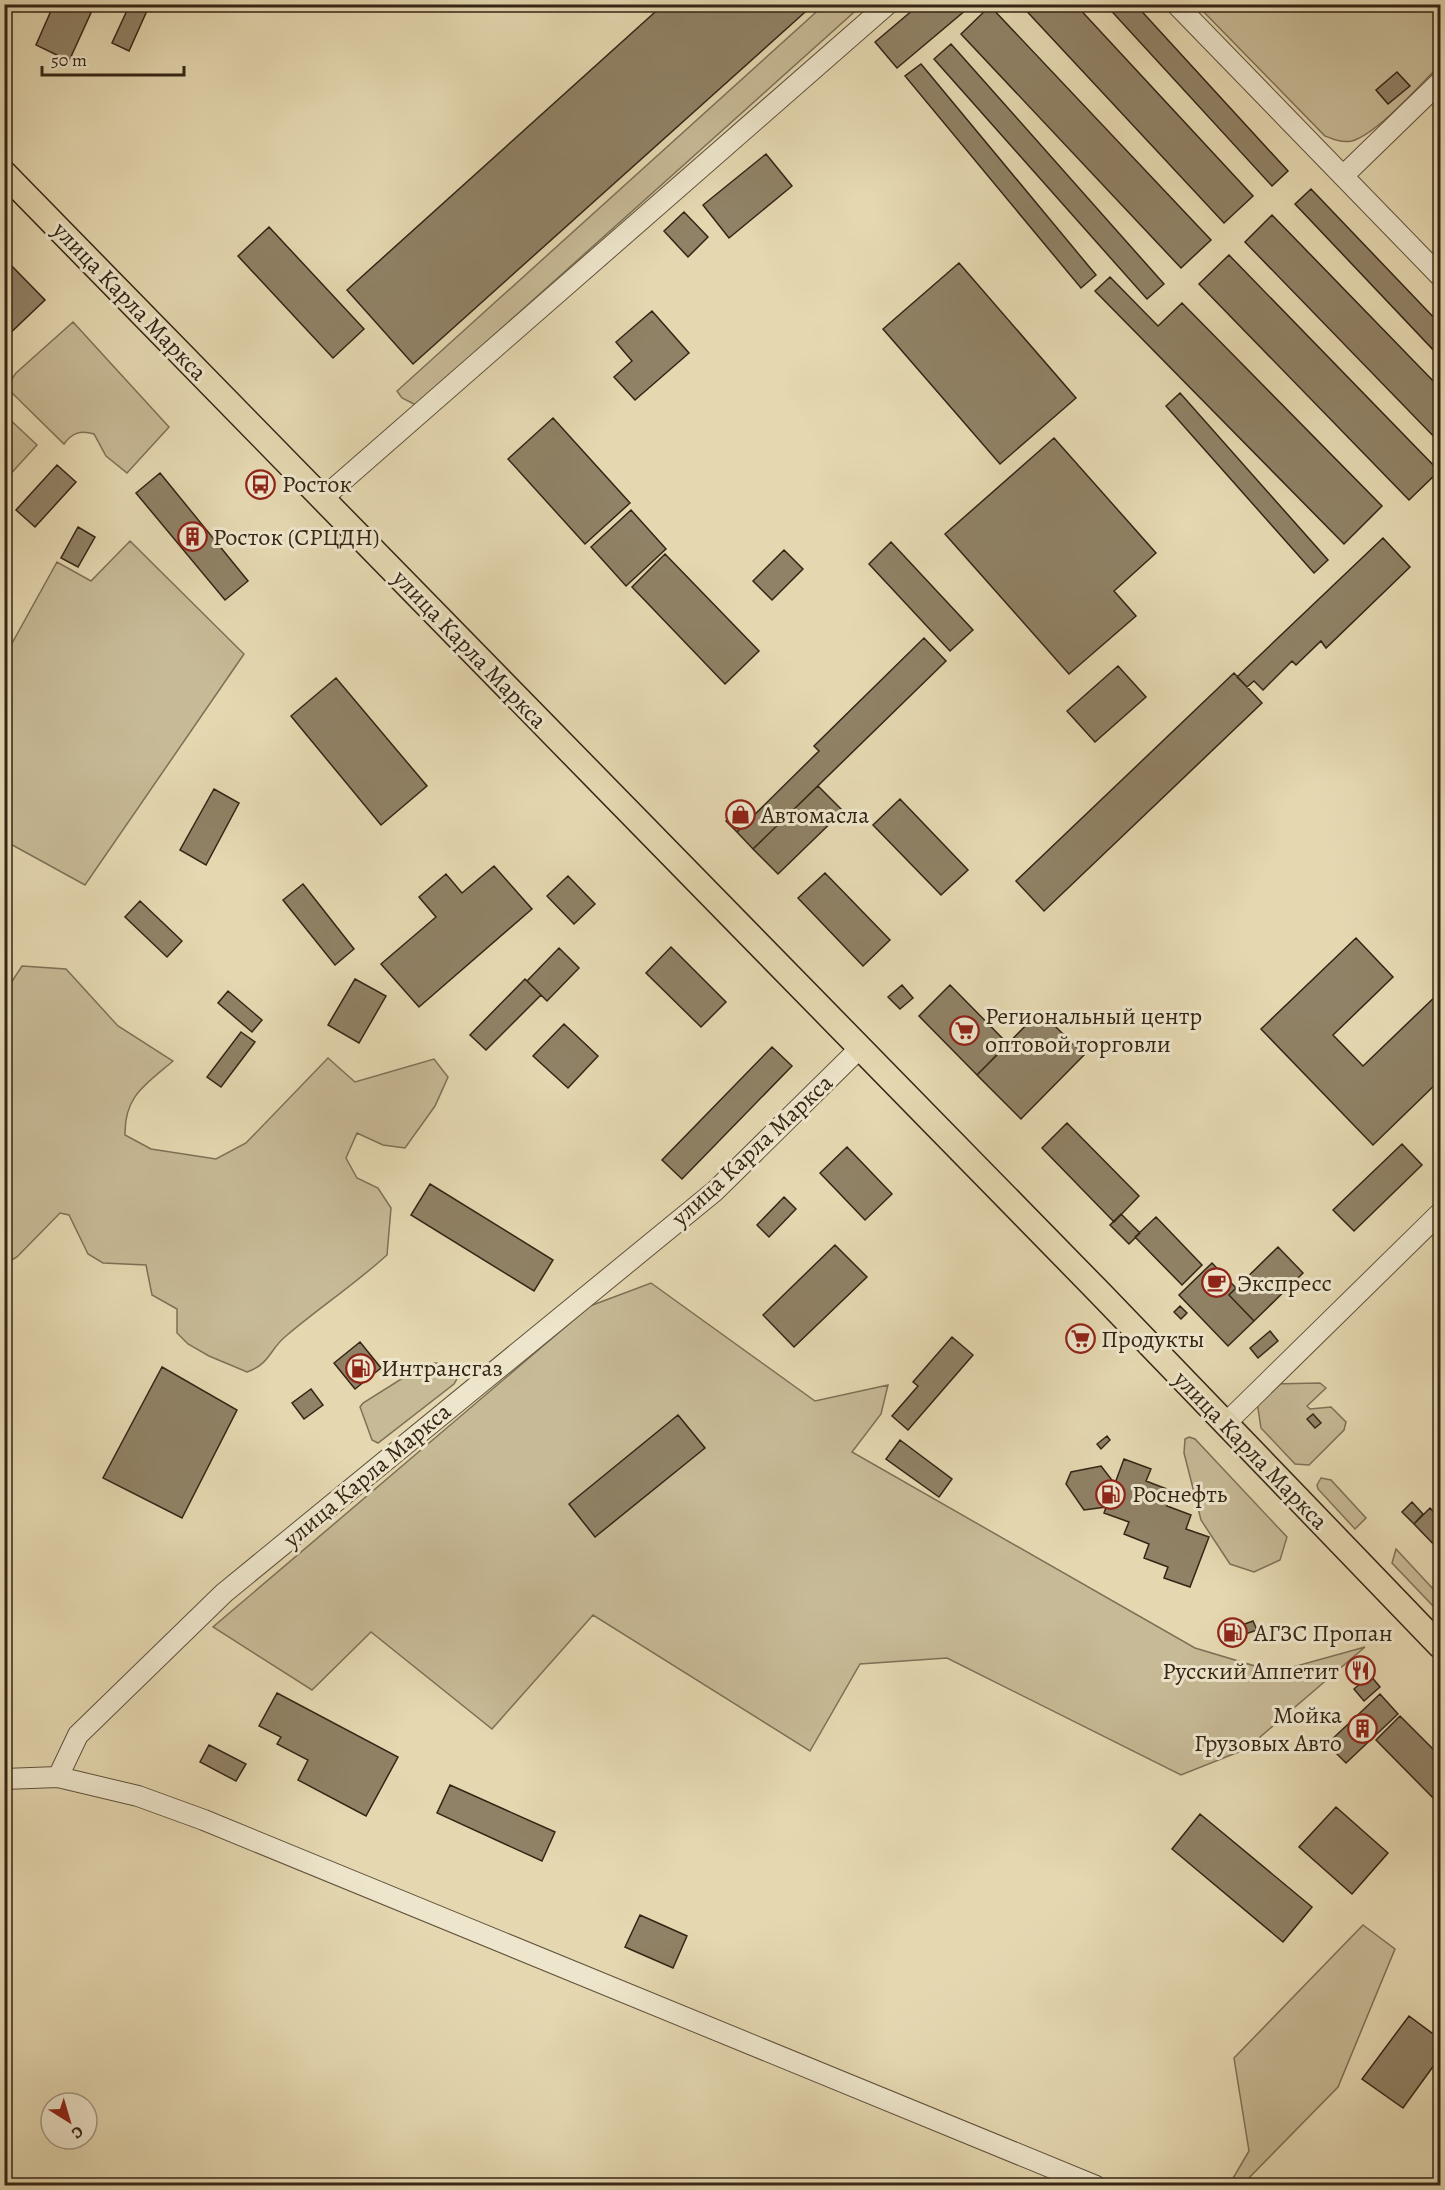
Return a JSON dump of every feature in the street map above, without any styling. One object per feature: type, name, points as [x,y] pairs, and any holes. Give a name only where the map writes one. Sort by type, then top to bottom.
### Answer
[{"type":"main road","name":"улица Карла Маркса","points":[[4,173],[1440,1646]]},
{"type":"street","points":[[323,498],[888,4]]},
{"type":"street","points":[[1176,4],[1440,276]]},
{"type":"street","points":[[1343,176],[1440,82]]},
{"type":"street","name":"улица Карла Маркса","points":[[58,1776],[78,1735],[224,1593],[715,1191],[859,1049]]},
{"type":"street","points":[[1225,1424],[1440,1213]]},
{"type":"street","points":[[4,1779],[58,1776],[138,1796],[204,1820],[1096,2186]]},
{"type":"shaded area","points":[[824,5],[862,5],[416,405],[402,398],[397,391]]},
{"type":"shaded area","points":[[1197,5],[1440,5],[1440,65],[1374,129],[1352,141],[1338,141],[1325,136]]},
{"type":"shaded area","points":[[73,322],[169,427],[127,473],[106,456],[94,434],[77,433],[64,444],[10,391],[9,383],[16,373]]},
{"type":"shaded area","points":[[4,414],[37,445],[5,480],[4,480]]},
{"type":"shaded area","points":[[130,541],[244,654],[85,885],[5,841],[5,656],[57,562],[91,581]]},
{"type":"shaded area","points":[[22,966],[66,969],[118,1026],[173,1061],[138,1092],[128,1110],[125,1135],[151,1149],[216,1159],[246,1143],[328,1058],[355,1082],[434,1059],[448,1077],[435,1106],[405,1148],[383,1145],[357,1133],[346,1158],[357,1178],[378,1188],[391,1208],[387,1255],[280,1341],[265,1361],[247,1372],[209,1356],[188,1344],[177,1333],[177,1309],[152,1295],[146,1265],[103,1263],[88,1254],[69,1215],[60,1213],[17,1257],[5,1264],[5,992]]},
{"type":"shaded area","points":[[651,1283],[815,1401],[888,1385],[881,1414],[852,1452],[1195,1648],[1275,1672],[1365,1647],[1246,1749],[1181,1775],[947,1658],[860,1664],[810,1751],[593,1615],[492,1729],[371,1632],[312,1690],[213,1627],[590,1306]]},
{"type":"shaded area","points":[[437,1363],[458,1377],[454,1384],[378,1443],[372,1440],[360,1407],[363,1403],[425,1364]]},
{"type":"shaded area","points":[[1320,1383],[1326,1388],[1307,1406],[1310,1409],[1331,1407],[1346,1422],[1344,1430],[1309,1465],[1295,1464],[1261,1428],[1257,1402],[1271,1384]]},
{"type":"shaded area","points":[[1189,1437],[1195,1439],[1287,1537],[1280,1560],[1254,1572],[1230,1564],[1201,1520],[1184,1453],[1185,1439]]},
{"type":"shaded area","points":[[1321,1478],[1331,1480],[1366,1518],[1355,1529],[1318,1489],[1317,1485]]},
{"type":"shaded area","points":[[1396,1549],[1435,1591],[1434,1607],[1392,1563]]},
{"type":"shaded area","points":[[1363,1925],[1395,1949],[1338,2087],[1242,2185],[1229,2185],[1249,2151],[1234,2058]]},
{"type":"building","points":[[54,4],[95,4],[69,61],[36,45]]},
{"type":"building","points":[[130,4],[150,4],[129,51],[112,43]]},
{"type":"building","points":[[664,4],[814,4],[413,364],[347,290]]},
{"type":"building","points":[[920,4],[973,4],[897,68],[875,42]]},
{"type":"building","points":[[1020,4],[1075,4],[1253,196],[1224,223]]},
{"type":"building","points":[[1105,4],[1135,4],[1288,171],[1272,186]]},
{"type":"building","points":[[990,6],[1211,240],[1181,268],[961,34]]},
{"type":"building","points":[[951,44],[1164,284],[1147,299],[934,59]]},
{"type":"building","points":[[921,64],[1096,275],[1081,288],[905,76]]},
{"type":"building","points":[[1397,72],[1410,86],[1388,104],[1376,90]]},
{"type":"building","points":[[766,154],[792,186],[729,238],[703,205]]},
{"type":"building","points":[[1311,189],[1440,324],[1440,357],[1295,204]]},
{"type":"building","points":[[684,212],[708,237],[688,257],[664,231]]},
{"type":"building","points":[[1272,215],[1440,388],[1440,443],[1245,242]]},
{"type":"building","points":[[269,227],[364,329],[333,358],[238,256]]},
{"type":"building","points":[[1229,255],[1439,471],[1409,500],[1199,284]]},
{"type":"building","points":[[4,258],[45,300],[6,337],[4,336]]},
{"type":"building","points":[[959,263],[1076,398],[1000,464],[883,329]]},
{"type":"building","points":[[1110,277],[1158,326],[1182,303],[1382,506],[1344,544],[1095,291]]},
{"type":"building","points":[[652,311],[689,353],[635,400],[614,377],[632,361],[616,342]]},
{"type":"building","points":[[1180,393],[1328,560],[1314,573],[1166,406]]},
{"type":"building","points":[[553,418],[630,503],[585,544],[508,459]]},
{"type":"building","points":[[1054,438],[1156,553],[1114,591],[1136,616],[1069,674],[945,534]]},
{"type":"building","points":[[57,465],[76,482],[35,527],[16,510]]},
{"type":"building","name":"Росток (СРЦДН)","points":[[160,473],[248,581],[225,600],[136,493]]},
{"type":"building","points":[[631,510],[666,549],[626,586],[591,547]]},
{"type":"building","points":[[78,527],[95,537],[78,567],[61,558]]},
{"type":"building","points":[[1383,538],[1410,567],[1326,648],[1321,641],[1296,665],[1292,661],[1263,690],[1254,681],[1247,687],[1237,677]]},
{"type":"building","points":[[891,542],[973,630],[950,651],[869,564]]},
{"type":"building","points":[[784,550],[803,569],[772,600],[753,581]]},
{"type":"building","points":[[665,554],[759,651],[725,684],[632,587]]},
{"type":"building","points":[[924,638],[946,661],[753,849],[737,832],[819,751],[814,746]]},
{"type":"building","points":[[1118,666],[1146,697],[1095,742],[1067,711]]},
{"type":"building","points":[[1234,673],[1262,703],[1044,911],[1016,881]]},
{"type":"building","points":[[336,678],[427,786],[381,825],[291,716]]},
{"type":"building","points":[[818,786],[843,811],[778,874],[753,849]]},
{"type":"building","points":[[214,789],[239,803],[206,865],[180,850]]},
{"type":"building","points":[[900,799],[968,870],[941,895],[873,825]]},
{"type":"building","points":[[742,805],[753,816],[737,832],[726,821]]},
{"type":"building","points":[[494,866],[532,909],[419,1007],[381,964],[436,917],[419,897],[446,874],[462,893]]},
{"type":"building","points":[[825,873],[890,940],[863,966],[798,898]]},
{"type":"building","points":[[568,876],[595,904],[574,924],[547,896]]},
{"type":"building","points":[[303,884],[354,949],[335,965],[283,900]]},
{"type":"building","points":[[140,901],[182,941],[167,957],[125,917]]},
{"type":"building","points":[[1356,938],[1393,977],[1333,1035],[1363,1066],[1440,992],[1440,1080],[1373,1145],[1261,1029]]},
{"type":"building","points":[[671,947],[726,1002],[701,1027],[646,973]]},
{"type":"building","points":[[559,948],[579,968],[547,1001],[527,981]]},
{"type":"building","points":[[355,979],[386,996],[359,1043],[328,1025]]},
{"type":"building","points":[[525,979],[541,995],[486,1050],[470,1035]]},
{"type":"building","points":[[902,985],[913,998],[900,1009],[888,997]]},
{"type":"building","name":"Региональный центр оптовой торговли","points":[[950,985],[1008,1044],[977,1075],[919,1016]]},
{"type":"building","points":[[228,991],[262,1020],[252,1032],[218,1003]]},
{"type":"building","points":[[1040,1011],[1084,1055],[1021,1119],[977,1075]]},
{"type":"building","points":[[564,1024],[598,1056],[568,1088],[533,1056]]},
{"type":"building","points":[[241,1032],[255,1042],[221,1087],[207,1077]]},
{"type":"building","points":[[772,1047],[792,1066],[682,1179],[662,1160]]},
{"type":"building","points":[[1067,1123],[1139,1196],[1114,1222],[1042,1148]]},
{"type":"building","points":[[1402,1144],[1422,1165],[1354,1231],[1333,1210]]},
{"type":"building","points":[[847,1147],[892,1194],[865,1220],[820,1173]]},
{"type":"building","points":[[430,1184],[553,1260],[534,1291],[411,1215]]},
{"type":"building","points":[[784,1197],[796,1209],[769,1237],[757,1225]]},
{"type":"building","points":[[1121,1214],[1140,1233],[1129,1244],[1110,1225]]},
{"type":"building","points":[[1156,1217],[1202,1265],[1182,1285],[1135,1237]]},
{"type":"building","points":[[835,1245],[867,1277],[794,1347],[763,1315]]},
{"type":"building","points":[[1278,1247],[1303,1273],[1254,1321],[1229,1295]]},
{"type":"building","points":[[1212,1263],[1236,1288],[1229,1295],[1254,1321],[1228,1346],[1179,1295]]},
{"type":"building","points":[[1180,1306],[1187,1313],[1181,1319],[1174,1312]]},
{"type":"building","name":"Продукты","points":[[1077,1327],[1092,1342],[1083,1351],[1068,1336]]},
{"type":"building","points":[[1270,1331],[1278,1341],[1258,1358],[1250,1348]]},
{"type":"building","points":[[952,1337],[973,1355],[908,1430],[892,1416],[918,1386],[913,1382]]},
{"type":"building","points":[[360,1342],[381,1368],[355,1389],[334,1363]]},
{"type":"building","points":[[162,1367],[237,1410],[182,1518],[103,1478]]},
{"type":"building","points":[[311,1389],[323,1405],[304,1419],[292,1403]]},
{"type":"building","points":[[1313,1414],[1321,1423],[1315,1428],[1307,1419]]},
{"type":"building","points":[[678,1415],[705,1448],[595,1537],[569,1504]]},
{"type":"building","points":[[1107,1436],[1110,1440],[1101,1449],[1097,1444]]},
{"type":"building","points":[[900,1440],[952,1479],[939,1497],[886,1459]]},
{"type":"building","points":[[1124,1459],[1151,1469],[1146,1481],[1172,1491],[1167,1506],[1191,1515],[1186,1529],[1209,1537],[1190,1587],[1164,1578],[1168,1567],[1144,1558],[1149,1544],[1124,1534],[1129,1522],[1104,1513]]},
{"type":"building","points":[[1101,1466],[1115,1484],[1106,1507],[1084,1510],[1066,1484],[1071,1472]]},
{"type":"building","points":[[1412,1502],[1423,1514],[1414,1524],[1402,1512]]},
{"type":"building","points":[[1430,1508],[1440,1518],[1440,1551],[1414,1524]]},
{"type":"building","points":[[1253,1621],[1257,1630],[1231,1639],[1228,1630]]},
{"type":"building","points":[[1361,1664],[1368,1672],[1358,1680],[1351,1672]]},
{"type":"building","points":[[1370,1675],[1380,1687],[1364,1701],[1354,1689]]},
{"type":"building","points":[[277,1693],[398,1757],[366,1816],[298,1780],[308,1760],[277,1744],[281,1737],[259,1726]]},
{"type":"building","name":"Мойка Грузовых Авто","points":[[1380,1694],[1398,1714],[1346,1763],[1327,1744]]},
{"type":"building","points":[[1400,1716],[1440,1756],[1440,1799],[1437,1802],[1376,1740]]},
{"type":"building","points":[[209,1745],[246,1764],[236,1781],[200,1762]]},
{"type":"building","points":[[450,1785],[555,1832],[542,1861],[437,1813]]},
{"type":"building","points":[[1336,1807],[1388,1853],[1352,1894],[1299,1847]]},
{"type":"building","points":[[1200,1814],[1312,1907],[1283,1942],[1172,1849]]},
{"type":"building","points":[[640,1915],[687,1936],[673,1968],[625,1947]]},
{"type":"building","points":[[1409,2016],[1440,2039],[1440,2057],[1403,2108],[1362,2079]]},
{"type":"place","name":"Росток","points":[[261,484]]},
{"type":"place","name":"Росток (СРЦДН)","points":[[192,537]]},
{"type":"place","name":"Автомасла","points":[[740,815]]},
{"type":"place","name":"Региональный центр оптовой торговли","points":[[964,1030]]},
{"type":"place","name":"Экспресс","points":[[1216,1283]]},
{"type":"place","name":"Продукты","points":[[1080,1339]]},
{"type":"place","name":"Интрансгаз","points":[[360,1368]]},
{"type":"place","name":"Роснефть","points":[[1111,1494]]},
{"type":"place","name":"АГЗС Пропан","points":[[1233,1633]]},
{"type":"place","name":"Русский Аппетит","points":[[1360,1671]]},
{"type":"place","name":"Мойка Грузовых Авто","points":[[1363,1729]]}]
